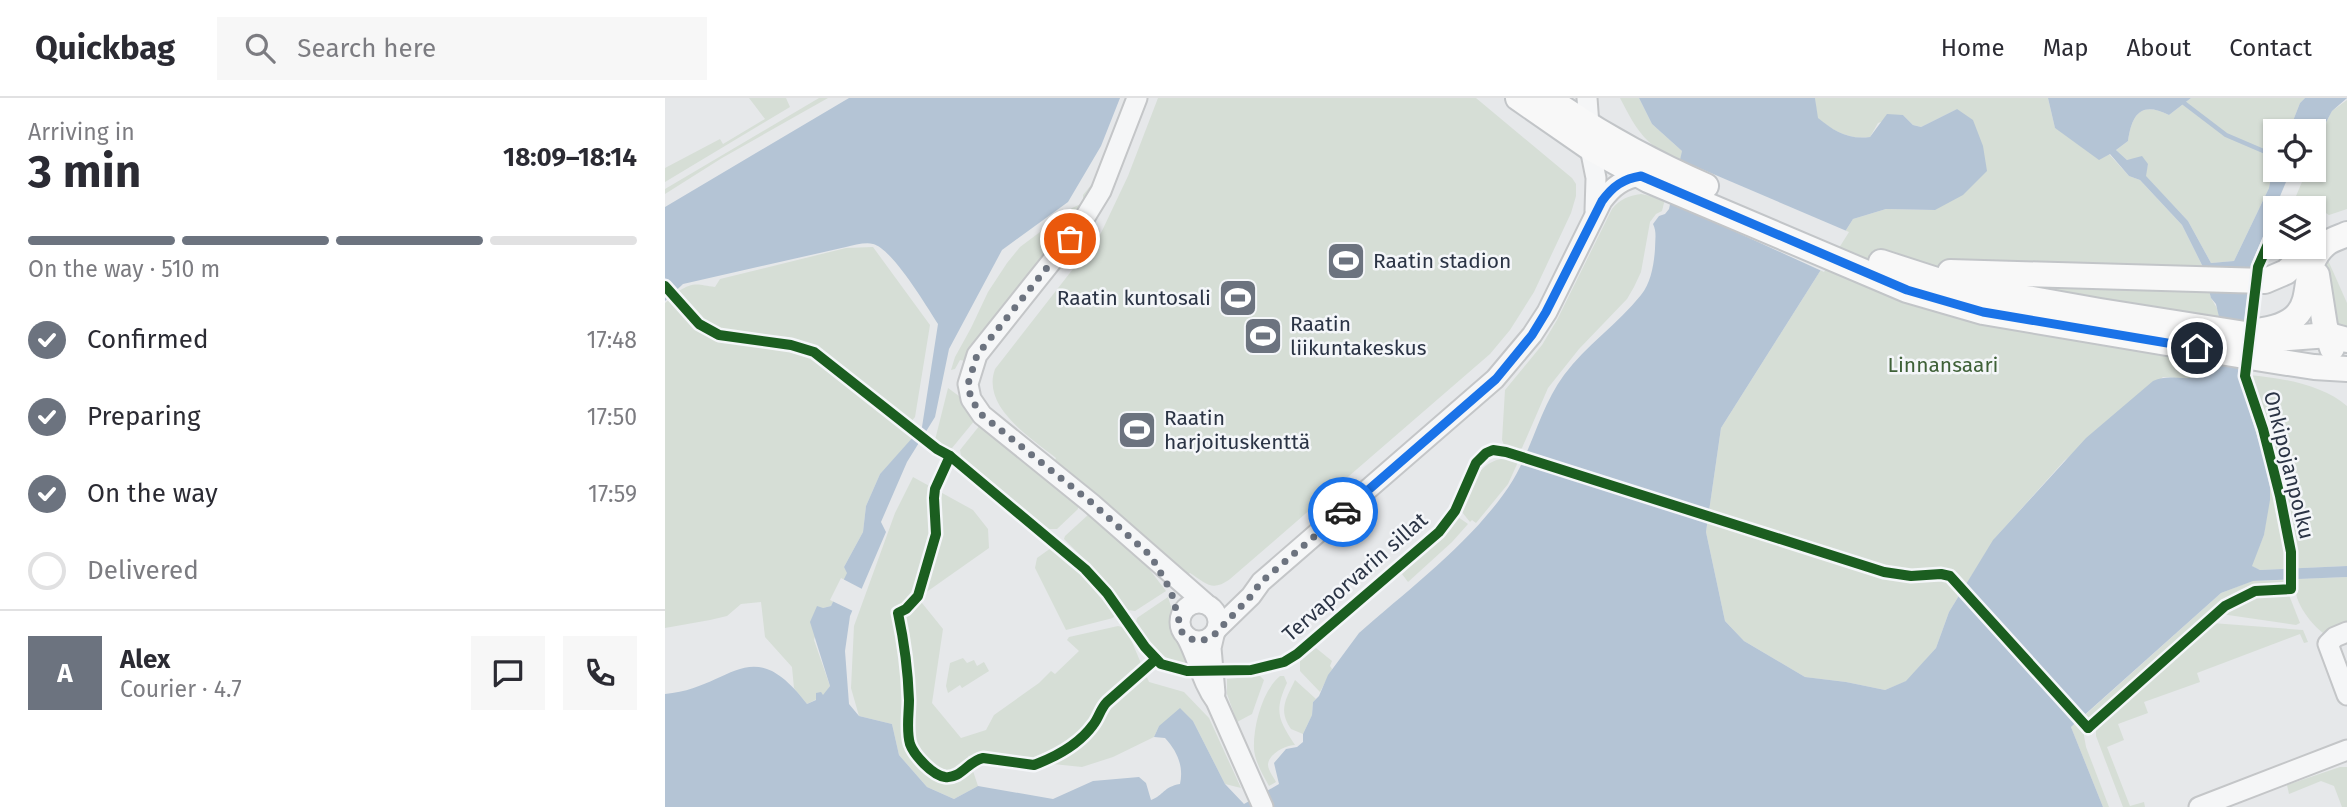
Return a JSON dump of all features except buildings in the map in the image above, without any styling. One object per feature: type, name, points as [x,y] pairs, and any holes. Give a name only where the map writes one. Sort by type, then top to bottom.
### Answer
[{"type":"main road","points":[[1518,98],[1590,136],[1648,173],[1895,273],[1983,312],[2199,338],[2264,342],[2338,338]]},
{"type":"main road","points":[[1548,98],[1590,136]]},
{"type":"main road","points":[[1895,273],[2040,273],[2265,281],[2286,272],[2304,259]]},
{"type":"main road","points":[[2264,342],[2304,306],[2311,268],[2316,259]]},
{"type":"main road","points":[[2321,259],[2318,288],[2338,338],[2344,373]]},
{"type":"main road","points":[[2199,338],[2236,333],[2344,373]]},
{"type":"street","points":[[1137,98],[1101,191],[1079,227],[977,355],[968,384],[971,399],[982,415],[1092,503],[1208,604],[1218,616],[1211,648],[1216,701]]},
{"type":"street","points":[[1587,98],[1596,178],[1594,215]]},
{"type":"street","points":[[1261,582],[1208,604],[1193,603],[1184,610],[1183,628],[1196,641],[1202,641],[1215,632],[1251,596],[1261,582],[1496,379],[1532,335],[1546,312],[1602,201],[1615,186],[1648,173]]},
{"type":"street","points":[[1151,556],[1171,591],[1206,687],[1216,701],[1259,798]]},
{"type":"street","points":[[2347,632],[2329,641],[2328,648],[2347,695]]},
{"type":"street","points":[[2199,807],[2347,750]]},
{"type":"green space","points":[[749,98],[786,98],[790,107],[665,182],[665,168],[720,139],[723,144],[765,119]]},
{"type":"green space","points":[[819,98],[828,98],[665,194],[665,189]]},
{"type":"green space","name":"Raatin liikuntakeskus","points":[[1158,98],[1476,98],[1576,184],[1571,213],[1534,292],[1510,330],[1490,354],[1230,579],[1214,586],[1190,573],[1182,579],[1135,529],[1054,462],[1056,458],[1022,431],[1002,409],[995,396],[993,383],[995,369],[1101,233],[1128,176]]},
{"type":"green space","points":[[1620,98],[1639,98],[1652,124],[1682,151],[1681,163],[1644,137]]},
{"type":"green space","name":"Linnansaari","points":[[1815,98],[2048,98],[2055,128],[2109,154],[2129,176],[2140,180],[2182,225],[2202,265],[2219,317],[2210,369],[2194,379],[2163,377],[2064,461],[1995,538],[1949,612],[1936,648],[1907,681],[1885,690],[1805,677],[1744,641],[1725,621],[1706,532],[1721,428],[1853,219],[1886,209],[1935,210],[1957,109],[1921,127],[1913,125],[1903,115],[1878,123],[1870,137],[1855,137],[1835,131],[1817,118]]},
{"type":"green space","points":[[2191,98],[2305,98],[2294,119],[2263,119],[2263,182],[2270,182],[2269,188],[2234,261],[2211,263],[2188,221],[2145,176],[2148,164],[2134,159],[2127,160],[2116,150],[2128,141],[2132,124],[2139,113],[2151,109],[2169,115]]},
{"type":"green space","points":[[2347,100],[2347,209],[2329,215],[2326,213],[2326,196],[2296,196],[2302,182],[2326,182],[2326,122],[2332,111]]},
{"type":"green space","points":[[1100,174],[1083,207],[965,361],[960,360],[955,369],[951,370],[988,292],[1007,263],[1020,247],[1072,208],[1083,203],[1083,195]]},
{"type":"green space","points":[[1641,194],[1665,199],[1662,211],[1650,222],[1641,272],[1634,287],[1627,299],[1579,349],[1548,388],[1522,448],[1516,451],[1505,447],[1502,440],[1505,390],[1542,345],[1557,320],[1612,209],[1625,198]]},
{"type":"green space","points":[[873,247],[930,325],[915,417],[905,429],[914,437],[880,474],[866,506],[863,532],[844,567],[848,573],[831,606],[823,608],[814,640],[830,686],[823,696],[807,704],[794,688],[792,667],[765,637],[761,602],[741,604],[727,616],[665,628],[665,303],[670,299],[680,312],[688,305],[679,291],[689,286],[697,284],[715,287],[720,279],[846,248]]},
{"type":"green space","points":[[2327,258],[2347,303],[2347,329],[2332,326],[2325,266]]},
{"type":"green space","points":[[2238,374],[2281,379],[2310,386],[2347,406],[2347,566],[2260,570],[2251,566],[2264,535],[2270,487]]},
{"type":"green space","points":[[948,388],[963,399],[975,420],[952,448],[935,440]]},
{"type":"green space","points":[[980,425],[1078,503],[1078,509],[1057,529],[1049,529],[961,456],[960,450]]},
{"type":"green space","points":[[1506,458],[1518,462],[1508,484],[1476,523],[1472,520],[1470,522],[1462,512],[1476,477],[1487,465]]},
{"type":"green space","points":[[913,477],[973,510],[988,529],[989,548],[918,598],[943,629],[932,703],[961,738],[986,730],[994,715],[1039,683],[1051,671],[1055,674],[1079,651],[1067,640],[1069,637],[1118,626],[1126,628],[1149,682],[1184,692],[1209,718],[1241,788],[1225,784],[1193,721],[1159,726],[1154,737],[1113,757],[1082,767],[1053,764],[1033,768],[992,761],[982,754],[968,756],[978,786],[954,799],[927,787],[899,755],[892,724],[859,716],[851,688],[854,626],[895,513]]},
{"type":"green space","points":[[1088,515],[1093,515],[1136,552],[1166,591],[1135,611],[1128,610],[1103,578],[1064,539]]},
{"type":"green space","points":[[1458,517],[1468,524],[1408,582],[1402,574],[1451,529]]},
{"type":"green space","points":[[1051,548],[1083,577],[1115,615],[1113,618],[1066,630],[1035,568],[1037,558]]},
{"type":"green space","points":[[2347,577],[2347,624],[2329,635],[2324,634],[2303,610],[2296,594],[2296,579]]},
{"type":"green space","points":[[2288,580],[2287,586],[2254,589],[2222,604],[2095,718],[2088,719],[2085,715],[2221,593],[2252,581]]},
{"type":"green space","points":[[2273,592],[2289,595],[2300,623],[2296,625],[2221,614],[2245,598]]},
{"type":"green space","points":[[1168,597],[1175,629],[1193,665],[1174,661],[1159,652],[1136,622],[1137,618]]},
{"type":"green space","points":[[2212,623],[2303,630],[2308,642],[2304,643],[2300,634],[2197,673],[2200,682],[2144,702],[2148,713],[2118,724],[2124,740],[2107,747],[2130,806],[2144,802],[2145,807],[2123,807],[2096,736],[2096,727]]},
{"type":"green space","points":[[1316,648],[1332,661],[1332,669],[1320,692],[1300,671],[1300,660]]},
{"type":"green space","points":[[963,658],[967,663],[974,660],[977,666],[984,662],[989,671],[962,688],[960,685],[948,693],[946,686],[950,663]]},
{"type":"green space","points":[[1260,676],[1264,680],[1252,714],[1237,722],[1227,694],[1227,679]]},
{"type":"green space","points":[[1280,676],[1284,676],[1287,683],[1280,701],[1280,715],[1295,745],[1283,748],[1271,757],[1268,767],[1276,782],[1269,786],[1256,759],[1254,740],[1264,700]]},
{"type":"green space","points":[[1295,680],[1316,699],[1303,734],[1291,729],[1284,710]]},
{"type":"green space","points":[[2076,723],[2083,730],[2086,747],[2109,807],[2103,807],[2071,727]]},
{"type":"green space","points":[[2347,767],[2347,807],[2342,807],[2334,786],[2321,781],[2289,794],[2287,785]]},
{"type":"water","points":[[849,98],[1120,98],[1101,146],[1068,202],[1002,250],[949,349],[935,417],[907,462],[881,522],[886,532],[850,616],[845,651],[849,704],[859,716],[892,724],[899,755],[927,787],[954,799],[978,786],[1053,799],[1093,781],[1139,777],[1146,783],[1151,800],[1170,787],[1180,784],[1180,765],[1173,748],[1165,738],[1154,737],[1159,726],[1180,708],[1193,721],[1225,784],[1244,804],[1279,784],[1274,763],[1286,749],[1297,747],[1303,742],[1303,734],[1312,715],[1313,702],[1319,696],[1328,675],[1359,633],[1442,561],[1481,522],[1513,480],[1549,400],[1564,375],[1632,306],[1647,285],[1655,255],[1653,224],[1669,209],[1682,151],[1652,124],[1639,98],[1815,98],[1818,118],[1842,134],[1862,138],[1870,137],[1887,114],[1903,115],[1913,125],[1921,127],[1957,109],[1973,120],[1983,146],[1987,171],[1963,195],[1935,210],[1886,209],[1853,219],[1721,428],[1706,532],[1725,621],[1744,641],[1805,677],[1885,690],[1906,681],[1936,648],[1949,612],[1993,540],[2086,438],[2153,381],[2168,377],[2196,377],[2210,369],[2219,317],[2202,265],[2182,225],[2140,180],[2129,176],[2110,154],[2099,160],[2055,128],[2048,98],[2191,98],[2169,115],[2151,109],[2140,113],[2132,124],[2128,141],[2116,150],[2127,160],[2142,156],[2148,164],[2146,176],[2188,221],[2211,263],[2234,261],[2263,201],[2263,236],[2251,265],[2238,374],[2270,487],[2264,535],[2252,566],[2260,570],[2347,566],[2347,577],[2253,581],[2221,593],[2071,727],[2103,807],[665,807],[665,694],[688,690],[740,669],[755,667],[770,670],[787,682],[807,704],[816,700],[816,693],[821,692],[823,695],[830,686],[810,622],[817,606],[831,606],[847,573],[844,567],[863,532],[866,506],[880,474],[922,427],[938,324],[918,292],[890,256],[881,248],[867,243],[683,284],[665,301],[665,207]]},
{"type":"water","points":[[2305,98],[2347,98],[2332,111],[2326,122],[2326,119],[2294,119]]},
{"type":"water","points":[[2270,182],[2286,182],[2280,196],[2265,196]]},
{"type":"pier","points":[[1678,159],[1849,232],[1824,272],[1668,201]]},
{"type":"pier","points":[[1521,452],[1712,511],[1711,522],[1517,462]]},
{"type":"pier","points":[[841,578],[864,590],[855,612],[830,600]]},
{"type":"pier","points":[[1964,581],[2086,718],[2079,725],[1958,591]]},
{"type":"waterway","points":[[2184,103],[2226,135],[2263,151]]},
{"type":"cycle path","name":"Onkipojanpolku","points":[[2088,728],[2225,606],[2255,591],[2291,589],[2291,552],[2280,496],[2263,429],[2245,376],[2258,267],[2263,256]]},
{"type":"cycle path","name":"Tervaporvarin sillat","points":[[665,286],[699,324],[719,335],[791,345],[814,352],[937,449],[950,456],[1085,569],[1107,593],[1145,647],[1161,664],[1187,671],[1251,670],[1284,662],[1297,654],[1439,532],[1455,511],[1476,463],[1493,450],[1884,572],[1911,576],[1950,576],[2088,728]]},
{"type":"cycle path","points":[[950,456],[935,489],[936,534],[918,596],[906,609],[898,613],[908,678],[909,739],[924,764],[935,773],[951,777],[983,758],[1034,765],[1047,760],[1082,737],[1107,702],[1156,659]]},
{"type":"way so far","points":[[1070,239],[977,355],[968,384],[971,399],[982,415],[1092,503],[1151,556],[1171,591],[1182,632],[1196,641],[1214,635],[1261,582],[1343,512]]},
{"type":"place","name":"Raatin stadion","points":[[1346,261]]},
{"type":"place","name":"Raatin kuntosali","points":[[1238,298]]},
{"type":"place","name":"Raatin liikuntakeskus","points":[[1263,336]]},
{"type":"place","name":"Raatin harjoituskenttä","points":[[1137,430]]},
{"type":"route","points":[[1343,512],[1496,379],[1532,335],[1546,312],[1602,201],[1615,186],[1641,176],[1907,290],[1983,312],[2197,348]]}]
